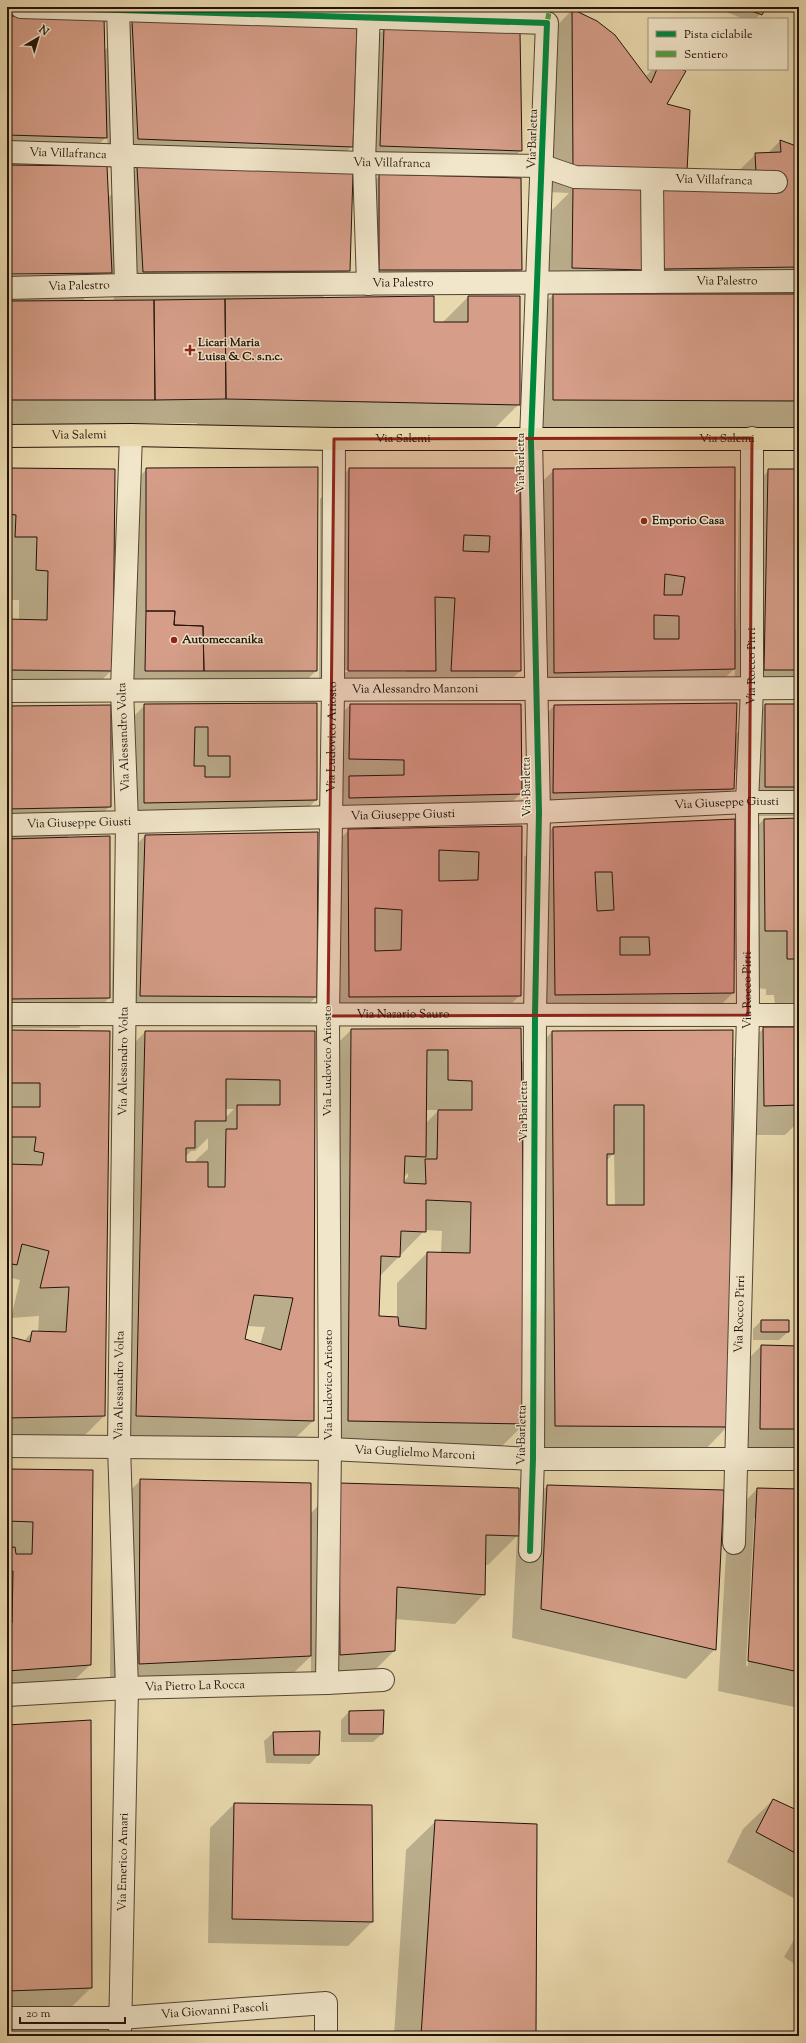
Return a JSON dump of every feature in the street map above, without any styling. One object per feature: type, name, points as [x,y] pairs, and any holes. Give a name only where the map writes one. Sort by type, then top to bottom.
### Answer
[{"type":"main road","name":"Via Salemi","points":[[7,436],[131,435],[334,439],[799,439]]},
{"type":"street","points":[[21,7],[369,12],[364,163],[368,284]]},
{"type":"street","points":[[118,9],[121,156],[126,285]]},
{"type":"street","name":"Via Barletta","points":[[369,12],[547,23],[543,166],[531,439],[535,690],[539,812],[533,1458],[530,1551]]},
{"type":"street","name":"Via Villafranca","points":[[7,152],[364,163],[543,166],[576,177],[776,182]]},
{"type":"street","points":[[652,179],[652,282]]},
{"type":"street","name":"Via Palestro","points":[[7,288],[126,285],[538,284],[799,281]]},
{"type":"street","name":"Via Alessandro Volta","points":[[128,1688],[119,1446],[127,822],[122,689],[131,435]]},
{"type":"street","name":"Via Rocco Pirri","points":[[734,1543],[748,1015],[747,802],[752,689],[752,438]]},
{"type":"street","name":"Via Ludovico Ariosto","points":[[327,1683],[330,1449],[328,1016],[333,690],[334,439]]},
{"type":"street","name":"Via Alessandro Manzoni","points":[[7,690],[535,690],[799,688]]},
{"type":"street","name":"Via Giuseppe Giusti","points":[[7,825],[539,812],[747,802],[799,802]]},
{"type":"street","name":"Via Nazario Sauro","points":[[7,1014],[328,1016],[536,1014],[799,1015]]},
{"type":"street","name":"Via Guglielmo Marconi","points":[[7,1446],[330,1449],[533,1458],[799,1459]]},
{"type":"street","name":"Via Pietro La Rocca","points":[[7,1695],[128,1688],[327,1683],[383,1680]]},
{"type":"street","name":"Via Emerico Amari","points":[[120,2027],[128,1688]]},
{"type":"street","name":"Via Giovanni Pascoli","points":[[7,2018],[120,2027],[326,2003],[326,2036]]},
{"type":"highlighted area","points":[[752,438],[748,1015],[328,1016],[334,439]]},
{"type":"building","points":[[742,7],[766,7],[762,15]]},
{"type":"building","points":[[572,9],[597,21],[615,35],[651,83],[657,70],[686,71],[667,104],[690,110],[687,172],[573,169]]},
{"type":"building","points":[[7,16],[104,17],[107,138],[7,135]]},
{"type":"building","points":[[132,21],[357,27],[353,147],[138,139]]},
{"type":"building","points":[[384,28],[520,32],[522,151],[380,146]]},
{"type":"building","points":[[780,140],[799,147],[799,267],[664,269],[662,190],[781,187],[781,172],[756,173],[755,153],[781,152]]},
{"type":"building","points":[[7,165],[107,166],[112,273],[7,274]]},
{"type":"building","points":[[137,167],[353,173],[350,271],[143,272]]},
{"type":"building","points":[[379,174],[521,178],[522,270],[379,270]]},
{"type":"building","points":[[573,187],[644,189],[643,270],[572,268]]},
{"type":"building","points":[[553,294],[799,294],[799,401],[553,400]]},
{"type":"building","points":[[434,296],[434,322],[468,322],[468,296],[520,296],[520,405],[226,399],[225,299]]},
{"type":"building","name":"Licari Maria Luisa & C. s.n.c.","points":[[225,299],[226,399],[155,400],[154,300]]},
{"type":"building","points":[[154,300],[155,400],[7,400],[7,301]]},
{"type":"building","points":[[318,467],[317,671],[204,671],[203,626],[174,625],[175,611],[146,611],[146,468]]},
{"type":"building","name":"Emporio Casa","points":[[735,467],[735,669],[554,673],[553,469]],"holes":[[[665,574],[685,577],[682,595],[664,595]],[[654,615],[679,616],[679,639],[654,639]]]},
{"type":"building","points":[[7,468],[115,469],[113,671],[7,670],[7,619],[47,620],[48,571],[36,570],[37,537],[15,537],[16,515],[7,514]]},
{"type":"building","points":[[349,468],[520,468],[521,671],[451,671],[455,598],[435,597],[436,671],[348,671]],"holes":[[[464,535],[490,536],[489,552],[463,551]]]},
{"type":"building","points":[[768,469],[799,469],[799,670],[764,670]]},
{"type":"building","name":"Automeccanika","points":[[146,611],[175,611],[174,625],[203,626],[204,671],[145,671]]},
{"type":"building","points":[[317,703],[317,800],[144,803],[144,704]],"holes":[[[195,727],[208,727],[208,756],[230,756],[230,777],[205,777],[205,766],[194,766]]]},
{"type":"building","points":[[737,703],[734,789],[553,793],[554,705]]},
{"type":"building","points":[[350,704],[521,704],[522,794],[349,798],[349,776],[404,775],[404,760],[349,759]]},
{"type":"building","points":[[765,704],[799,704],[799,787],[765,787]]},
{"type":"building","points":[[111,705],[111,807],[7,809],[7,706]]},
{"type":"building","points":[[799,818],[799,966],[795,966],[795,959],[787,959],[787,931],[765,931],[764,819]]},
{"type":"building","points":[[735,819],[734,993],[555,995],[553,827]],"holes":[[[595,872],[612,872],[614,910],[597,911]],[[620,937],[649,937],[650,955],[620,955]]]},
{"type":"building","points":[[522,826],[521,996],[349,997],[348,829]],"holes":[[[439,850],[479,852],[478,880],[439,881]],[[375,908],[402,910],[401,950],[375,951]]]},
{"type":"building","points":[[318,832],[317,997],[140,996],[145,835]]},
{"type":"building","points":[[110,836],[110,998],[7,999],[7,839]]},
{"type":"building","points":[[763,1027],[799,1027],[799,1105],[764,1106]]},
{"type":"building","points":[[521,1028],[526,1424],[348,1421],[351,1029]],"holes":[[[427,1050],[448,1050],[448,1080],[472,1081],[472,1110],[438,1110],[437,1159],[425,1159],[426,1184],[404,1183],[405,1156],[426,1157]],[[426,1200],[471,1202],[470,1253],[427,1252],[426,1329],[399,1326],[398,1317],[379,1316],[381,1256],[400,1257],[401,1231],[426,1232]]]},
{"type":"building","points":[[7,1030],[110,1031],[105,1416],[7,1418],[7,1336],[30,1342],[32,1331],[66,1332],[69,1287],[40,1288],[49,1251],[22,1244],[17,1265],[7,1263],[7,1164],[42,1165],[44,1153],[34,1151],[36,1137],[7,1137],[7,1107],[40,1107],[40,1083],[7,1083]]},
{"type":"building","points":[[733,1030],[729,1427],[555,1426],[552,1031]],"holes":[[[614,1105],[644,1105],[644,1205],[607,1205],[607,1154],[614,1154]]]},
{"type":"building","points":[[145,1031],[315,1031],[314,1421],[136,1416]],"holes":[[[226,1079],[280,1080],[280,1105],[237,1105],[237,1129],[226,1129],[225,1187],[208,1187],[208,1162],[186,1162],[186,1148],[195,1148],[195,1121],[226,1121]],[[254,1295],[293,1298],[281,1350],[245,1339]]]},
{"type":"building","points":[[761,1320],[789,1320],[789,1332],[761,1332]]},
{"type":"building","points":[[761,1345],[799,1346],[799,1429],[760,1429]]},
{"type":"building","points":[[7,1469],[93,1470],[91,1665],[7,1671],[7,1623],[12,1623],[13,1571],[7,1572],[7,1548],[15,1547],[16,1554],[32,1554],[33,1522],[7,1521]]},
{"type":"building","points":[[140,1479],[311,1483],[311,1656],[139,1664]]},
{"type":"building","points":[[339,1483],[519,1488],[519,1536],[486,1535],[485,1595],[397,1587],[395,1651],[340,1655]]},
{"type":"building","points":[[547,1485],[724,1490],[716,1650],[541,1609]]},
{"type":"building","points":[[757,1488],[799,1489],[799,1672],[748,1661]]},
{"type":"building","points":[[384,1710],[383,1734],[349,1734],[349,1711]]},
{"type":"building","points":[[91,1720],[92,1988],[7,1991],[7,1725]]},
{"type":"building","points":[[320,1731],[319,1755],[274,1755],[273,1732]]},
{"type":"building","points":[[773,1799],[799,1811],[799,1855],[756,1832]]},
{"type":"building","points":[[234,1803],[372,1805],[373,1922],[232,1919]]},
{"type":"building","points":[[435,1820],[537,1824],[536,2036],[421,2036]]},
{"type":"building","points":[[296,2033],[296,2036],[242,2036]]},
{"type":"marked path","points":[[547,23],[550,7]]},
{"type":"cycle path","points":[[21,7],[547,23],[531,439],[539,812],[535,1014],[533,1459],[530,1551]]},
{"type":"place","name":"Licari Maria Luisa & C. s.n.c.","points":[[190,350]]},
{"type":"place","name":"Emporio Casa","points":[[644,521]]},
{"type":"place","name":"Automeccanika","points":[[174,640]]}]
